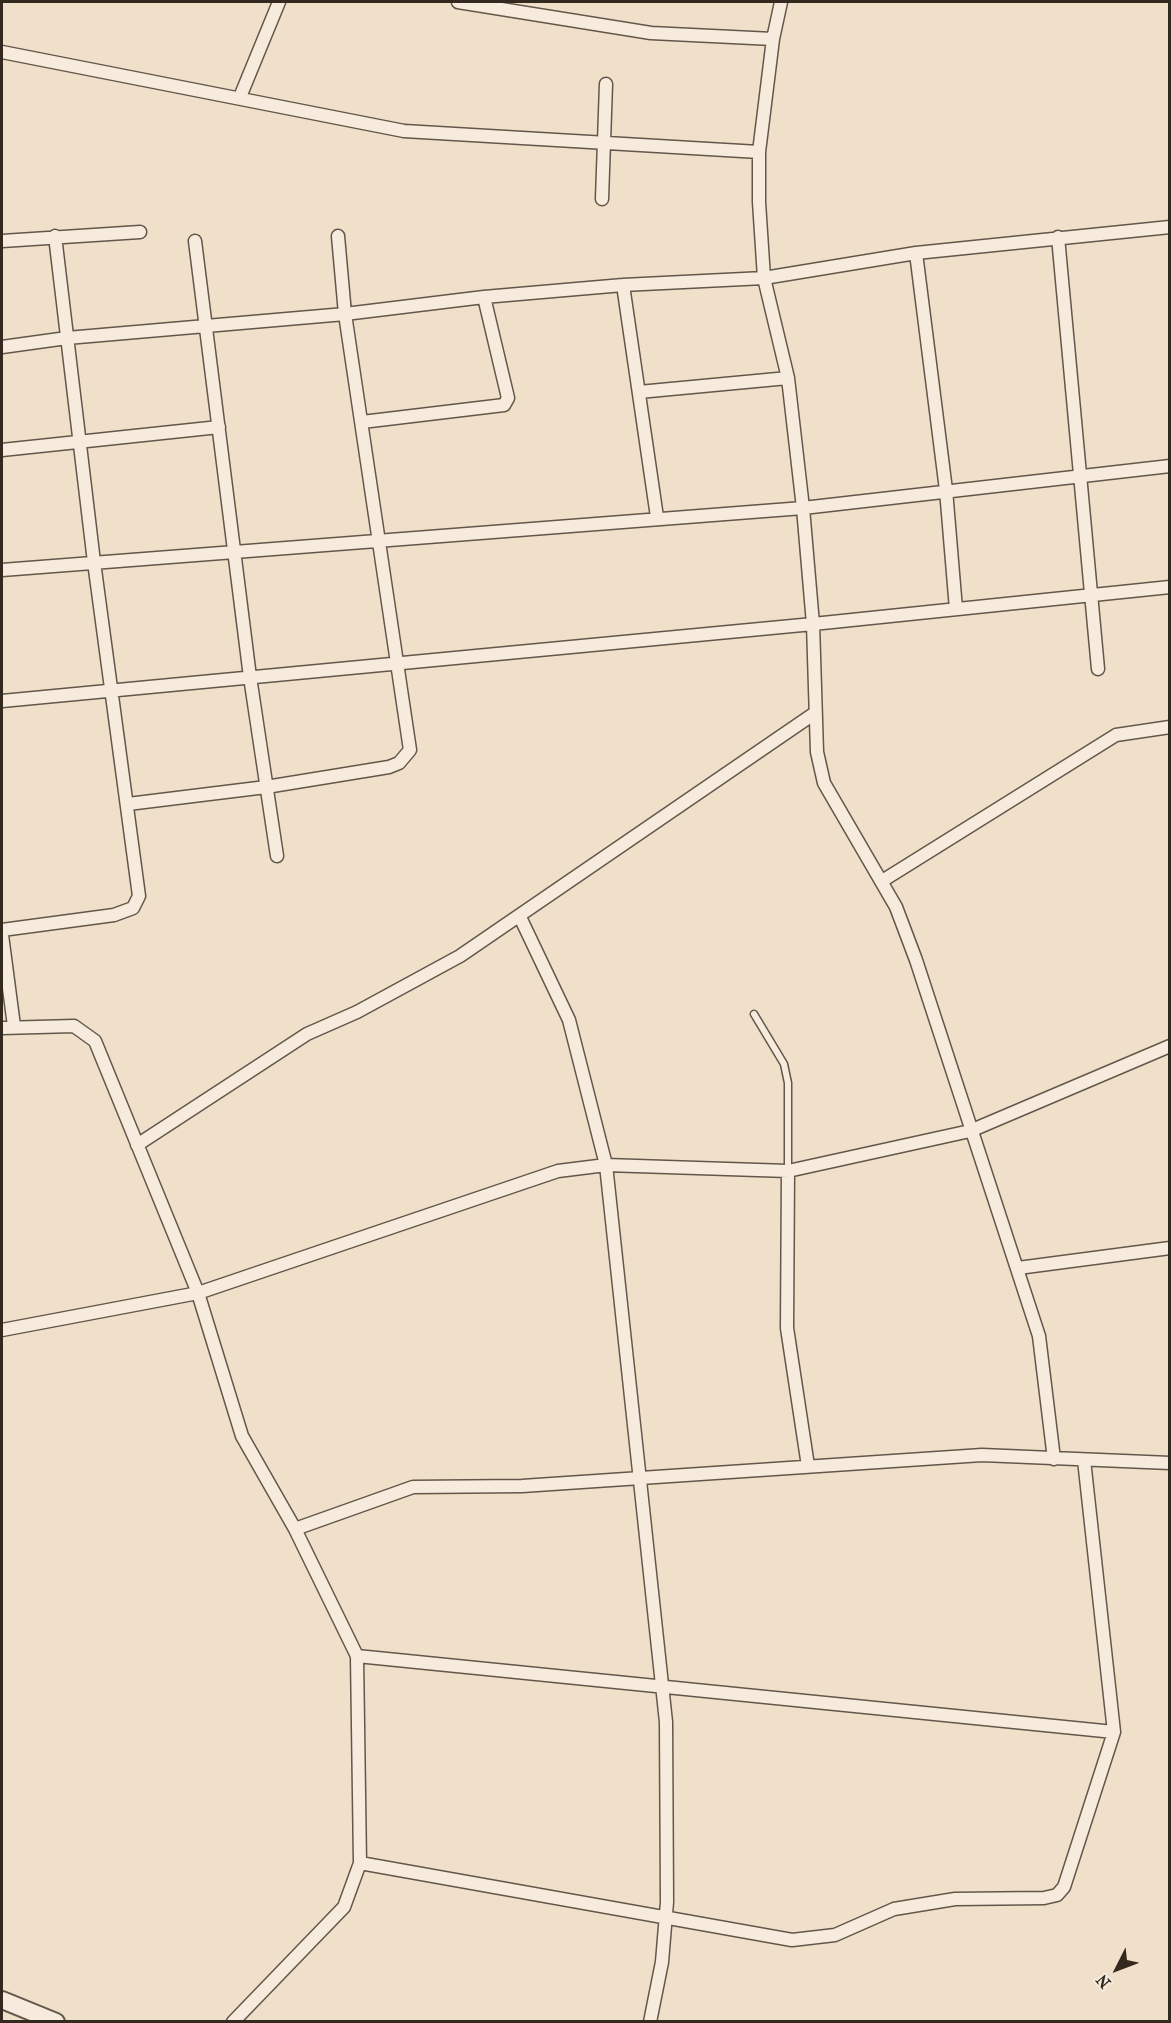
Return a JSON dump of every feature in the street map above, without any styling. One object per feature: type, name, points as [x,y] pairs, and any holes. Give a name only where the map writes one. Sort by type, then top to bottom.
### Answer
[{"type":"street","points":[[240,98],[279,2]]},
{"type":"street","points":[[458,2],[651,33],[773,39]]},
{"type":"street","points":[[781,2],[773,39],[759,152],[765,278],[788,378],[803,508],[813,624],[817,752],[824,783],[882,880],[896,907],[916,960],[970,1131],[1039,1336],[1054,1459]]},
{"type":"street","points":[[2,52],[404,131],[759,152]]},
{"type":"street","points":[[602,199],[606,84]]},
{"type":"street","points":[[2,347],[67,338],[345,314],[484,297],[623,285],[765,278],[916,252],[1170,227]]},
{"type":"street","points":[[2,241],[140,232]]},
{"type":"street","points":[[55,236],[94,562],[139,896],[133,908],[114,915],[2,932],[8,1027],[74,1026],[95,1041],[198,1293],[242,1436],[295,1529],[357,1656],[360,1863],[344,1907],[233,2022]]},
{"type":"street","points":[[128,804],[266,787],[389,767],[399,763],[410,750],[345,314],[338,236]]},
{"type":"street","points":[[1058,237],[1098,669]]},
{"type":"street","points":[[195,241],[250,677],[277,856]]},
{"type":"street","points":[[916,252],[946,490],[956,609]]},
{"type":"street","points":[[623,285],[657,518]]},
{"type":"street","points":[[362,422],[504,405],[508,398],[484,297]]},
{"type":"street","points":[[639,392],[788,378]]},
{"type":"street","points":[[2,450],[219,427]]},
{"type":"street","points":[[2,570],[803,508],[1170,466]]},
{"type":"street","points":[[2,701],[813,624],[1170,587]]},
{"type":"street","points":[[137,1145],[307,1034],[388,995],[460,956],[815,713]]},
{"type":"street","points":[[882,880],[1116,735],[1170,727]]},
{"type":"street","points":[[520,917],[569,1020],[606,1165],[666,1722],[666,1917],[662,1962],[650,2022]]},
{"type":"street","points":[[2,1330],[198,1293],[558,1171],[606,1165],[788,1171],[970,1131],[1170,1046]]},
{"type":"street","points":[[788,1171],[788,1328],[808,1466]]},
{"type":"street","points":[[1018,1268],[1170,1248]]},
{"type":"street","points":[[295,1529],[413,1487],[522,1486],[982,1455],[1170,1463]]},
{"type":"street","points":[[360,1863],[666,1917],[770,1938],[814,1939],[835,1935],[894,1909],[955,1899],[1044,1898],[1057,1895],[1064,1887],[1114,1732],[1084,1460]]},
{"type":"street","points":[[357,1656],[1114,1732]]},
{"type":"street","points":[[2,2000],[56,2022]]},
{"type":"lane","points":[[754,1014],[784,1064],[788,1083],[788,1171]]}]
